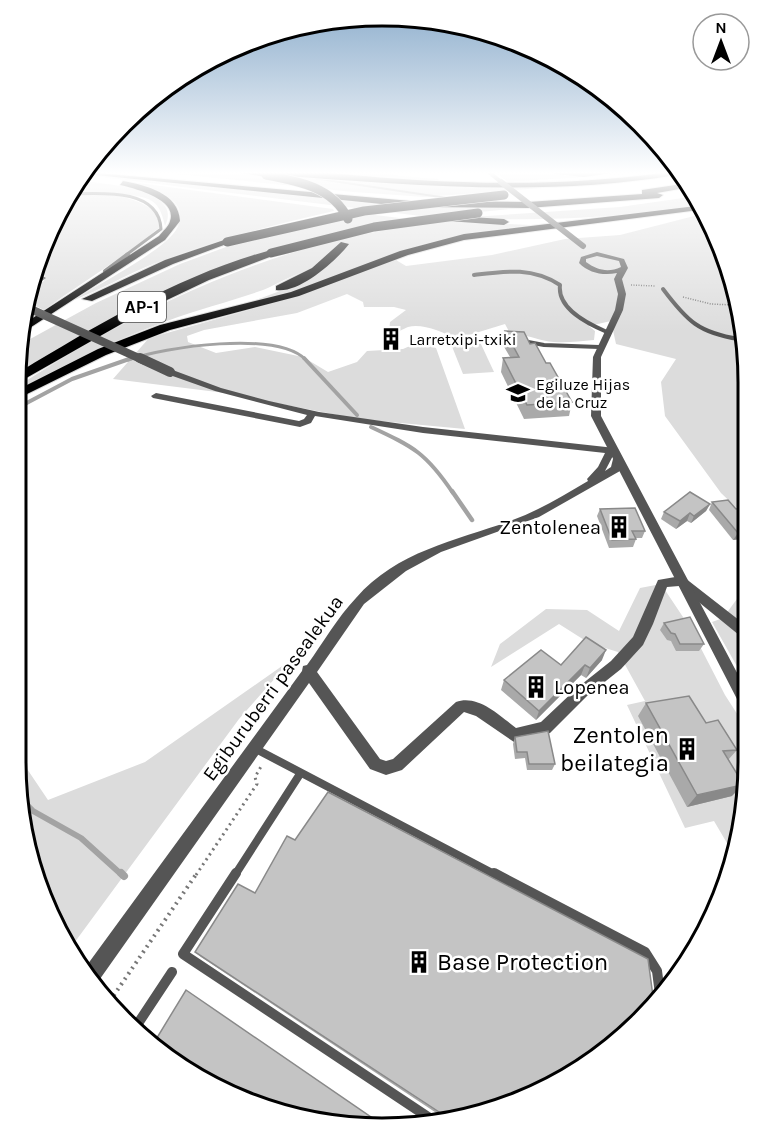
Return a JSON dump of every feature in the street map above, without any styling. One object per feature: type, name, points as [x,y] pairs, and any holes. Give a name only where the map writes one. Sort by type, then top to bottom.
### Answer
[{"type":"highway","points":[[30,325],[151,247],[172,225]]},
{"type":"highway","name":"AP-1","points":[[29,333],[100,292],[169,262],[227,242],[289,225]]},
{"type":"highway","points":[[26,390],[102,352],[281,288],[319,268],[344,244],[349,230],[348,225]]},
{"type":"highway","name":"AP-1","points":[[26,374],[155,300],[197,280],[271,254],[386,225]]},
{"type":"highway","points":[[165,328],[306,291],[404,253],[443,242],[506,230],[554,225]]},
{"type":"street","points":[[557,225],[583,246],[625,262],[620,285],[619,310],[599,347],[594,405],[600,428],[738,688]]},
{"type":"street","points":[[583,246],[586,252],[583,258],[585,266],[598,271],[620,285]]},
{"type":"street","points":[[583,258],[604,254]]},
{"type":"street","points":[[598,271],[622,270]]},
{"type":"street","points":[[33,310],[170,372],[246,399],[312,413],[577,448],[614,456]]},
{"type":"street","points":[[156,396],[300,424],[308,421],[312,413]]},
{"type":"street","name":"Egiburuberri pasealekua","points":[[94,972],[308,670],[360,601],[402,567],[448,544],[522,520],[616,469],[614,456]]},
{"type":"street","points":[[308,670],[375,764],[386,768],[397,765],[461,706],[466,705],[514,735],[545,728],[582,692],[616,665],[638,640],[647,624],[662,583],[681,581],[738,626]]},
{"type":"lane","points":[[105,271],[161,229],[161,225]]},
{"type":"lane","points":[[474,275],[529,270],[539,272],[560,285],[561,300],[581,318],[607,332]]},
{"type":"lane","points":[[663,289],[691,325],[707,332],[734,338]]},
{"type":"lane","points":[[513,341],[599,347]]},
{"type":"lane","points":[[253,748],[645,952],[657,971],[659,985]]},
{"type":"lane","points":[[300,774],[183,954],[425,1115]]},
{"type":"lane","points":[[139,1022],[171,972]]},
{"type":"path","points":[[620,285],[655,286],[702,303],[729,305]]},
{"type":"path","points":[[113,996],[257,784],[255,777],[268,756]]},
{"type":"shaded area","points":[[61,225],[160,225],[132,249],[44,310],[34,305],[40,283],[44,281],[45,276],[42,274],[44,267]]},
{"type":"shaded area","points":[[178,225],[276,225],[197,248],[153,264],[74,300],[144,258],[169,239]]},
{"type":"shaded area","points":[[309,225],[376,225],[279,247],[211,271],[146,300],[26,368],[28,340],[96,303],[180,264],[234,244]]},
{"type":"shaded area","points":[[410,225],[528,225],[475,232],[419,245],[303,289],[256,300],[296,285],[322,268],[308,270],[263,290],[179,317],[130,336],[26,386],[26,381],[94,340],[209,283],[289,254],[369,233]]},
{"type":"shaded area","points":[[658,225],[702,225],[719,267],[725,289],[731,312],[737,358],[738,509],[721,493],[665,416],[661,382],[676,359],[616,344],[611,321],[589,326],[595,331],[594,340],[559,342],[511,335],[505,324],[456,339],[420,326],[389,332],[390,322],[406,310],[394,307],[364,307],[363,302],[347,294],[297,313],[204,330],[187,336],[188,342],[216,353],[255,347],[303,357],[328,372],[357,362],[367,351],[403,349],[419,342],[436,348],[465,429],[358,419],[225,393],[113,379],[149,338],[292,298],[396,260],[406,266],[492,255],[565,239],[620,235]]},
{"type":"shaded area","points":[[480,342],[494,372],[463,374],[451,344]]},
{"type":"shaded area","points":[[661,584],[691,629],[738,715],[737,786],[728,844],[714,821],[685,828],[627,705],[645,701],[618,652],[589,643],[559,624],[491,667],[500,644],[546,609],[587,610],[619,631],[640,588]]},
{"type":"shaded area","points":[[738,598],[738,668],[712,622],[723,618]]},
{"type":"shaded area","points":[[292,659],[239,719],[75,943],[62,920],[44,877],[32,832],[26,767],[48,800],[145,762]]},
{"type":"building","points":[[505,331],[524,332],[530,344],[535,343],[546,363],[550,363],[572,402],[527,405],[503,358],[519,357]]},
{"type":"building","points":[[690,492],[710,504],[694,516],[690,513],[680,521],[664,512]]},
{"type":"building","points":[[728,500],[738,509],[738,533],[712,502]]},
{"type":"building","name":"Zentolenea","points":[[635,508],[645,531],[632,531],[636,539],[612,540],[600,509]]},
{"type":"building","points":[[690,617],[704,644],[680,644],[675,634],[671,633],[664,623]]},
{"type":"building","points":[[586,637],[606,650],[590,668],[585,665],[539,711],[504,680],[541,650],[561,665]]},
{"type":"building","name":"Zentolen beilategia","points":[[689,696],[706,723],[718,720],[737,750],[723,751],[737,775],[737,786],[697,795],[646,703]]},
{"type":"building","points":[[548,731],[555,764],[529,764],[527,752],[517,752],[515,737]]},
{"type":"building","name":"Base Protection","points":[[328,792],[648,959],[653,993],[616,1030],[560,1071],[496,1100],[441,1113],[195,952],[238,884],[255,893],[287,836],[295,840]]},
{"type":"building","points":[[186,990],[372,1118],[312,1112],[267,1100],[203,1071],[157,1038]]},
{"type":"waterway","points":[[128,360],[192,346],[246,343],[292,351],[306,360]]},
{"type":"waterway","points":[[26,403],[72,379],[132,358]]},
{"type":"waterway","points":[[306,360],[357,415]]},
{"type":"waterway","points":[[371,427],[418,452],[435,469],[453,493]]},
{"type":"waterway","points":[[452,491],[472,520]]},
{"type":"waterway","points":[[29,807],[81,838],[122,875]]},
{"type":"waterway","points":[[121,873],[124,876]]},
{"type":"place","name":"Larretxipi-txiki","points":[[391,339]]},
{"type":"place","name":"Egiluze Hijas de la Cruz","points":[[518,393]]},
{"type":"place","name":"Zentolenea","points":[[619,527]]},
{"type":"place","name":"Lopenea","points":[[536,687]]},
{"type":"place","name":"Zentolen beilategia","points":[[687,749]]},
{"type":"place","name":"Base Protection","points":[[419,962]]}]
